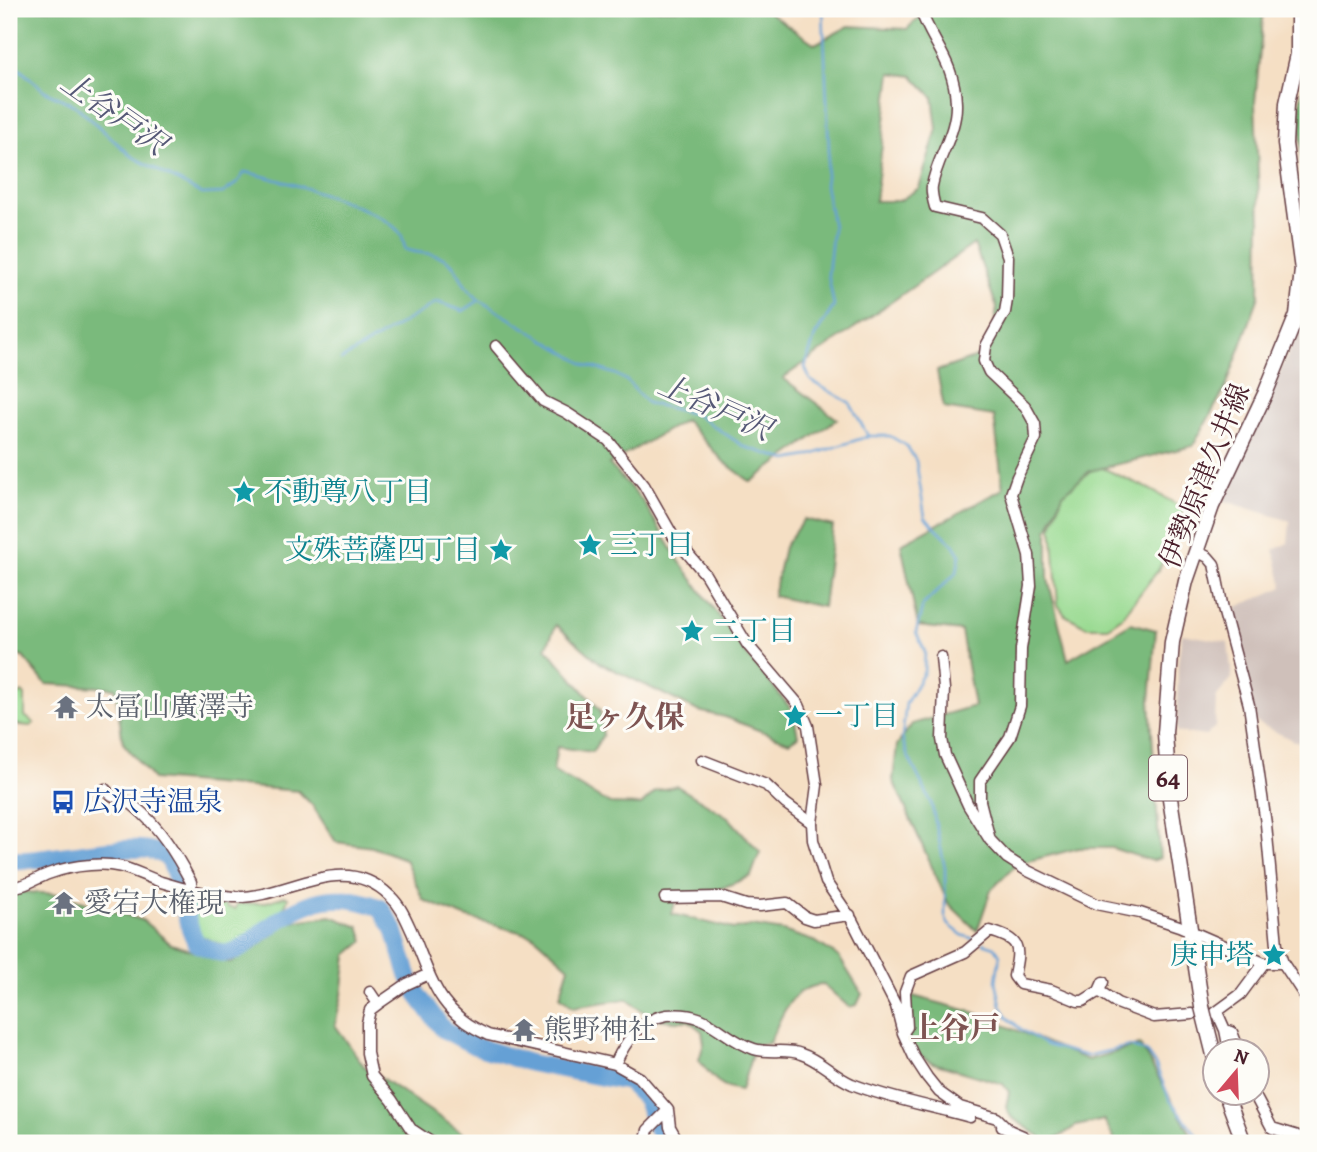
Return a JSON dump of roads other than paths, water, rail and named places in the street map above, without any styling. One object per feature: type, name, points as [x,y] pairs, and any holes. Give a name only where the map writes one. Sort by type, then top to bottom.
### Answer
[{"type":"main road","name":"伊勢原津久井線","points":[[1206,1012],[1189,931],[1169,792],[1165,733],[1172,642],[1186,581],[1212,506],[1265,394],[1297,315],[1302,270],[1285,144],[1287,103],[1298,54],[1298,9]]},
{"type":"main road","name":"64","points":[[1206,1012],[1211,1036]]},
{"type":"main road","points":[[1230,1106],[1244,1143]]},
{"type":"street","points":[[920,9],[950,68],[956,104],[953,129],[931,188],[935,207],[982,218],[1000,234],[1008,257],[1007,300],[1004,312],[986,346],[984,361],[989,372],[1025,406],[1035,424],[1036,438],[1017,477],[1012,494],[1029,555],[1031,586],[1021,649],[1020,706],[1010,737],[980,781],[980,802],[990,840]]},
{"type":"street","points":[[496,346],[543,401],[608,440],[644,485],[673,536],[705,574],[747,644],[799,705],[808,726],[817,785],[812,823],[813,840],[826,882],[850,915],[896,1006],[903,1033],[914,1057],[939,1092],[960,1107],[997,1118],[1008,1129]]},
{"type":"street","points":[[1196,551],[1208,557],[1214,565],[1249,705],[1266,824],[1277,944],[1283,962],[1308,1001]]},
{"type":"street","points":[[941,657],[944,688],[942,739],[945,755],[968,806],[990,840],[1007,858],[1084,899],[1107,907],[1140,913],[1264,963],[1283,962]]},
{"type":"street","points":[[702,760],[766,785],[812,823]]},
{"type":"street","points":[[105,789],[109,794],[133,805],[163,836],[191,882],[189,889]]},
{"type":"street","points":[[9,887],[17,888],[56,871],[92,864],[127,867],[164,883],[222,895],[265,894],[336,874],[363,880],[391,896],[404,913],[429,974],[447,1006],[473,1028],[488,1035],[615,1064],[640,1078],[665,1114],[679,1143]]},
{"type":"street","points":[[665,898],[721,897],[746,905],[760,906],[787,903],[805,917],[814,920],[850,915]]},
{"type":"street","points":[[903,1033],[907,1027],[905,992],[911,976],[965,952],[990,931],[1014,941],[1017,958],[1014,976],[1020,984],[1051,990],[1078,1001],[1083,1001],[1101,987],[1116,1003],[1154,1017],[1206,1012],[1241,995],[1264,963]]},
{"type":"street","points":[[429,974],[370,1010],[367,1053],[372,1076],[411,1129],[432,1143]]},
{"type":"street","points":[[370,992],[377,1004]]},
{"type":"street","points":[[1206,1012],[1225,1030],[1232,1031],[1234,1036]]},
{"type":"street","points":[[615,1064],[625,1042],[642,1025],[664,1016],[689,1015],[711,1022],[736,1041],[757,1050],[800,1053],[850,1083],[1008,1129],[1033,1143]]},
{"type":"street","points":[[1225,1030],[1226,1036]]},
{"type":"street","points":[[1260,1106],[1272,1128],[1308,1139]]},
{"type":"street","points":[[645,1143],[648,1130],[665,1114]]},
{"type":"waterway","points":[[823,9],[829,150],[825,185],[833,227],[828,274],[834,306],[815,336],[805,367],[810,380],[850,403],[868,436]]},
{"type":"waterway","points":[[1308,21],[1308,27]]},
{"type":"waterway","name":"上谷戸沢","points":[[9,60],[45,91],[76,106],[131,156],[202,194],[223,193],[237,183],[245,172],[328,195],[372,213],[400,233],[405,249],[447,260],[479,300],[586,365],[615,374],[627,381],[647,403],[695,414],[745,447],[787,460],[869,436],[890,436],[907,446],[916,461],[925,517],[953,544],[960,555],[957,572],[923,605],[916,632],[925,652],[924,672],[906,703],[902,738],[931,802],[945,868],[945,916],[948,924],[962,935],[974,939]]},
{"type":"waterway","points":[[341,360],[437,302],[463,311],[478,301]]},
{"type":"waterway","points":[[9,859],[24,860],[119,849],[142,849],[159,853],[170,862],[174,871],[188,923],[197,944],[220,953],[236,951],[286,916],[314,902],[345,899],[381,908],[394,929],[408,975],[419,997],[443,1029],[475,1046],[530,1063],[628,1082],[645,1098],[663,1143]]},
{"type":"waterway","name":"上谷戸沢","points":[[983,943],[995,947],[1000,955],[996,981],[1001,1005],[1008,1018],[1046,1045],[1087,1056],[1130,1046],[1146,1052],[1156,1066],[1170,1100],[1203,1143]]},
{"type":"place","name":"不動尊八丁目","points":[[244,492]]},
{"type":"place","name":"三丁目","points":[[590,545]]},
{"type":"place","name":"文殊菩薩四丁目","points":[[501,550]]},
{"type":"place","name":"二丁目","points":[[692,631]]},
{"type":"place","name":"太冨山廣澤寺","points":[[66,707]]},
{"type":"place","name":"一丁目","points":[[795,716]]},
{"type":"place","name":"広沢寺温泉","points":[[63,802]]},
{"type":"place","name":"愛宕大権現","points":[[64,903]]},
{"type":"place","name":"庚申塔","points":[[1274,955]]},
{"type":"place","name":"熊野神社","points":[[524,1030]]},
{"type":"district","name":"足ヶ久保","points":[[625,717]]},
{"type":"district","name":"上谷戸","points":[[955,1028]]}]
